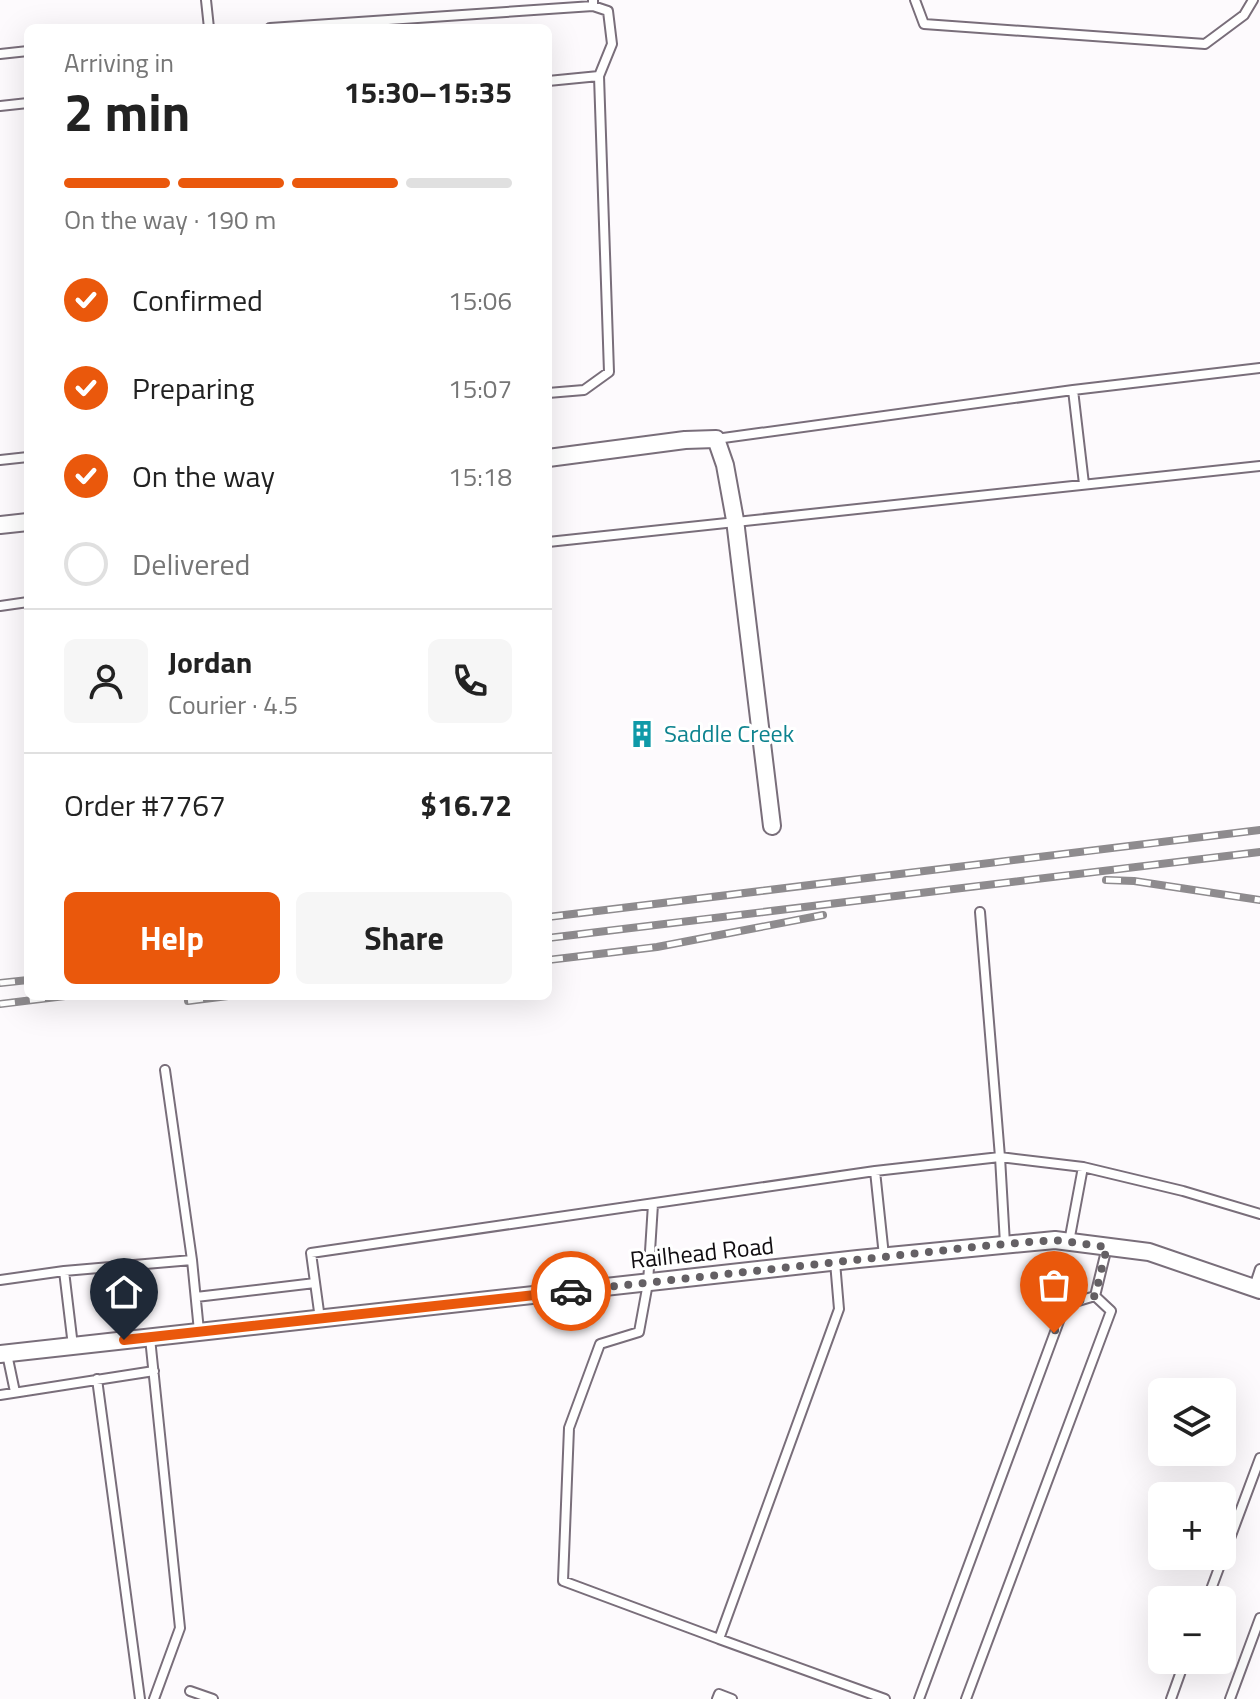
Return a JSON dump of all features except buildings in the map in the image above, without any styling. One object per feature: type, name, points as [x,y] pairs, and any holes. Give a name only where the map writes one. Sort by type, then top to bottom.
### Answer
[{"type":"street","points":[[552,457],[685,440],[716,439],[725,465],[735,520],[772,826]]},
{"type":"street","points":[[0,525],[24,522]]},
{"type":"street","name":"Railhead Road","points":[[4,1353],[1055,1240],[1149,1252],[1257,1288]]},
{"type":"lane","points":[[206,0],[209,24]]},
{"type":"lane","points":[[915,0],[924,24],[1205,44],[1244,15],[1253,0]]},
{"type":"lane","points":[[327,24],[593,3],[608,11],[612,44],[599,76],[609,372],[584,390],[552,393]]},
{"type":"lane","points":[[426,17],[428,24]]},
{"type":"lane","points":[[0,54],[24,51]]},
{"type":"lane","points":[[552,81],[599,76]]},
{"type":"lane","points":[[0,106],[24,103]]},
{"type":"lane","points":[[716,439],[1260,368]]},
{"type":"lane","points":[[1073,390],[1084,484]]},
{"type":"lane","points":[[0,460],[24,457]]},
{"type":"lane","points":[[552,542],[1260,466]]},
{"type":"lane","points":[[0,606],[24,603]]},
{"type":"lane","points":[[980,912],[1005,1244]]},
{"type":"lane","points":[[165,1070],[199,1331]]},
{"type":"lane","points":[[320,1319],[311,1253],[875,1171],[1000,1157],[1083,1167],[1183,1191],[1260,1214]]},
{"type":"lane","points":[[1069,1242],[1083,1167]]},
{"type":"lane","points":[[875,1171],[884,1256]]},
{"type":"lane","points":[[653,1204],[648,1283],[639,1332],[600,1344],[569,1428],[563,1581],[885,1699]]},
{"type":"lane","points":[[1095,1296],[1107,1247]]},
{"type":"lane","points":[[0,1280],[192,1260]]},
{"type":"lane","points":[[719,1639],[839,1309],[835,1262]]},
{"type":"lane","points":[[1257,1288],[1260,1269]]},
{"type":"lane","points":[[64,1271],[73,1346]]},
{"type":"lane","points":[[196,1297],[315,1283]]},
{"type":"lane","points":[[919,1699],[1065,1305],[1095,1296]]},
{"type":"lane","points":[[966,1699],[1111,1311],[1095,1296]]},
{"type":"lane","points":[[150,1337],[180,1628],[154,1699]]},
{"type":"lane","points":[[4,1353],[15,1392]]},
{"type":"lane","points":[[0,1395],[154,1371]]},
{"type":"lane","points":[[97,1379],[140,1699]]},
{"type":"lane","points":[[1212,1586],[1260,1458]]},
{"type":"lane","points":[[1230,1699],[1260,1618]]},
{"type":"lane","points":[[1171,1699],[1180,1674]]},
{"type":"lane","points":[[190,1691],[213,1699]]},
{"type":"lane","points":[[717,1699],[719,1694],[732,1699]]},
{"type":"railway","points":[[552,917],[1260,830]]},
{"type":"railway","points":[[552,938],[1260,852]]},
{"type":"railway","points":[[1106,880],[1134,881],[1260,900]]},
{"type":"railway","points":[[552,960],[657,947],[823,915]]},
{"type":"railway","points":[[0,983],[24,980]]},
{"type":"railway","points":[[0,1004],[32,1000]]},
{"type":"railway","points":[[188,1001],[196,1000]]},
{"type":"way so far","points":[[571,1291],[993,1245],[1055,1240],[1107,1247],[1095,1296],[1065,1305],[1054,1333]]},
{"type":"place","name":"Saddle Creek","points":[[642,734]]},
{"type":"route","points":[[124,1340],[571,1291]]}]
